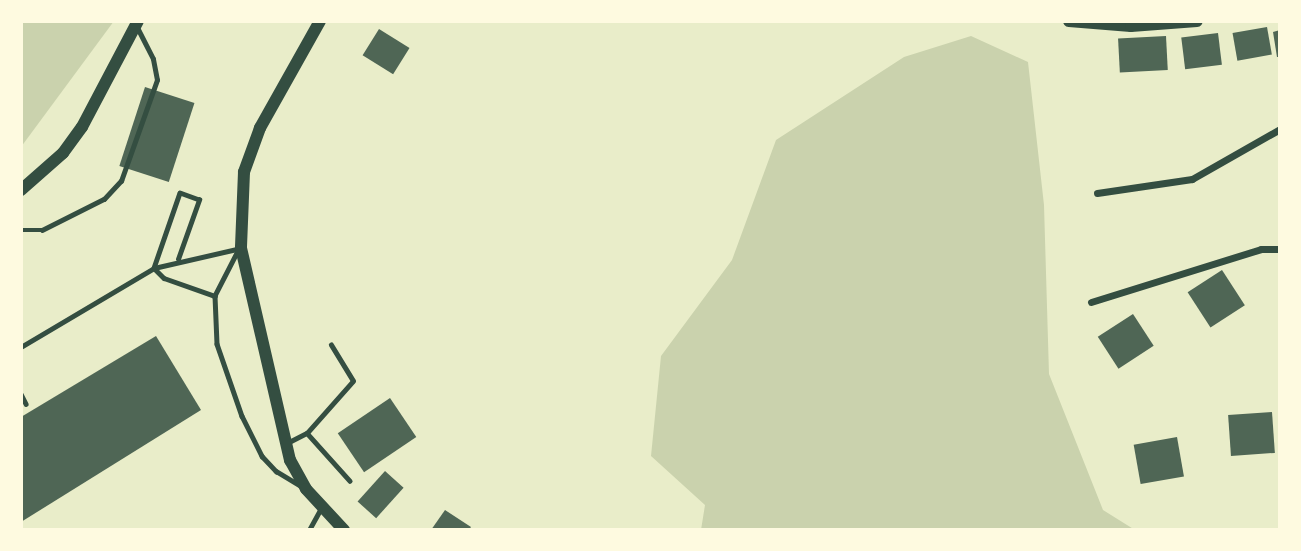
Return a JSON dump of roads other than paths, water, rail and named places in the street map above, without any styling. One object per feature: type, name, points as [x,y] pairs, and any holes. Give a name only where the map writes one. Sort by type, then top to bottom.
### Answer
[{"type":"main road","points":[[320,21],[260,128],[244,172],[241,248],[286,443],[306,489],[344,530]]},
{"type":"main road","points":[[1069,21],[1131,26],[1196,21]]},
{"type":"main road","points":[[21,190],[63,153],[75,136],[137,24]]},
{"type":"street","points":[[1097,193],[1192,179],[1280,129]]},
{"type":"street","points":[[1091,302],[1261,249],[1280,249]]},
{"type":"lane","points":[[21,230],[42,230],[104,199],[121,181],[157,80],[153,59],[137,24]]},
{"type":"lane","points":[[154,268],[180,193],[199,200],[178,260]]},
{"type":"lane","points":[[21,347],[154,268],[178,260],[241,248]]},
{"type":"lane","points":[[241,248],[215,296],[217,344],[242,416],[262,456],[275,471],[306,489]]},
{"type":"lane","points":[[154,268],[163,278],[215,296]]},
{"type":"lane","points":[[286,443],[307,433],[353,381],[331,345]]},
{"type":"lane","points":[[21,394],[26,404]]},
{"type":"lane","points":[[307,433],[350,481]]},
{"type":"lane","points":[[309,530],[322,506]]}]
